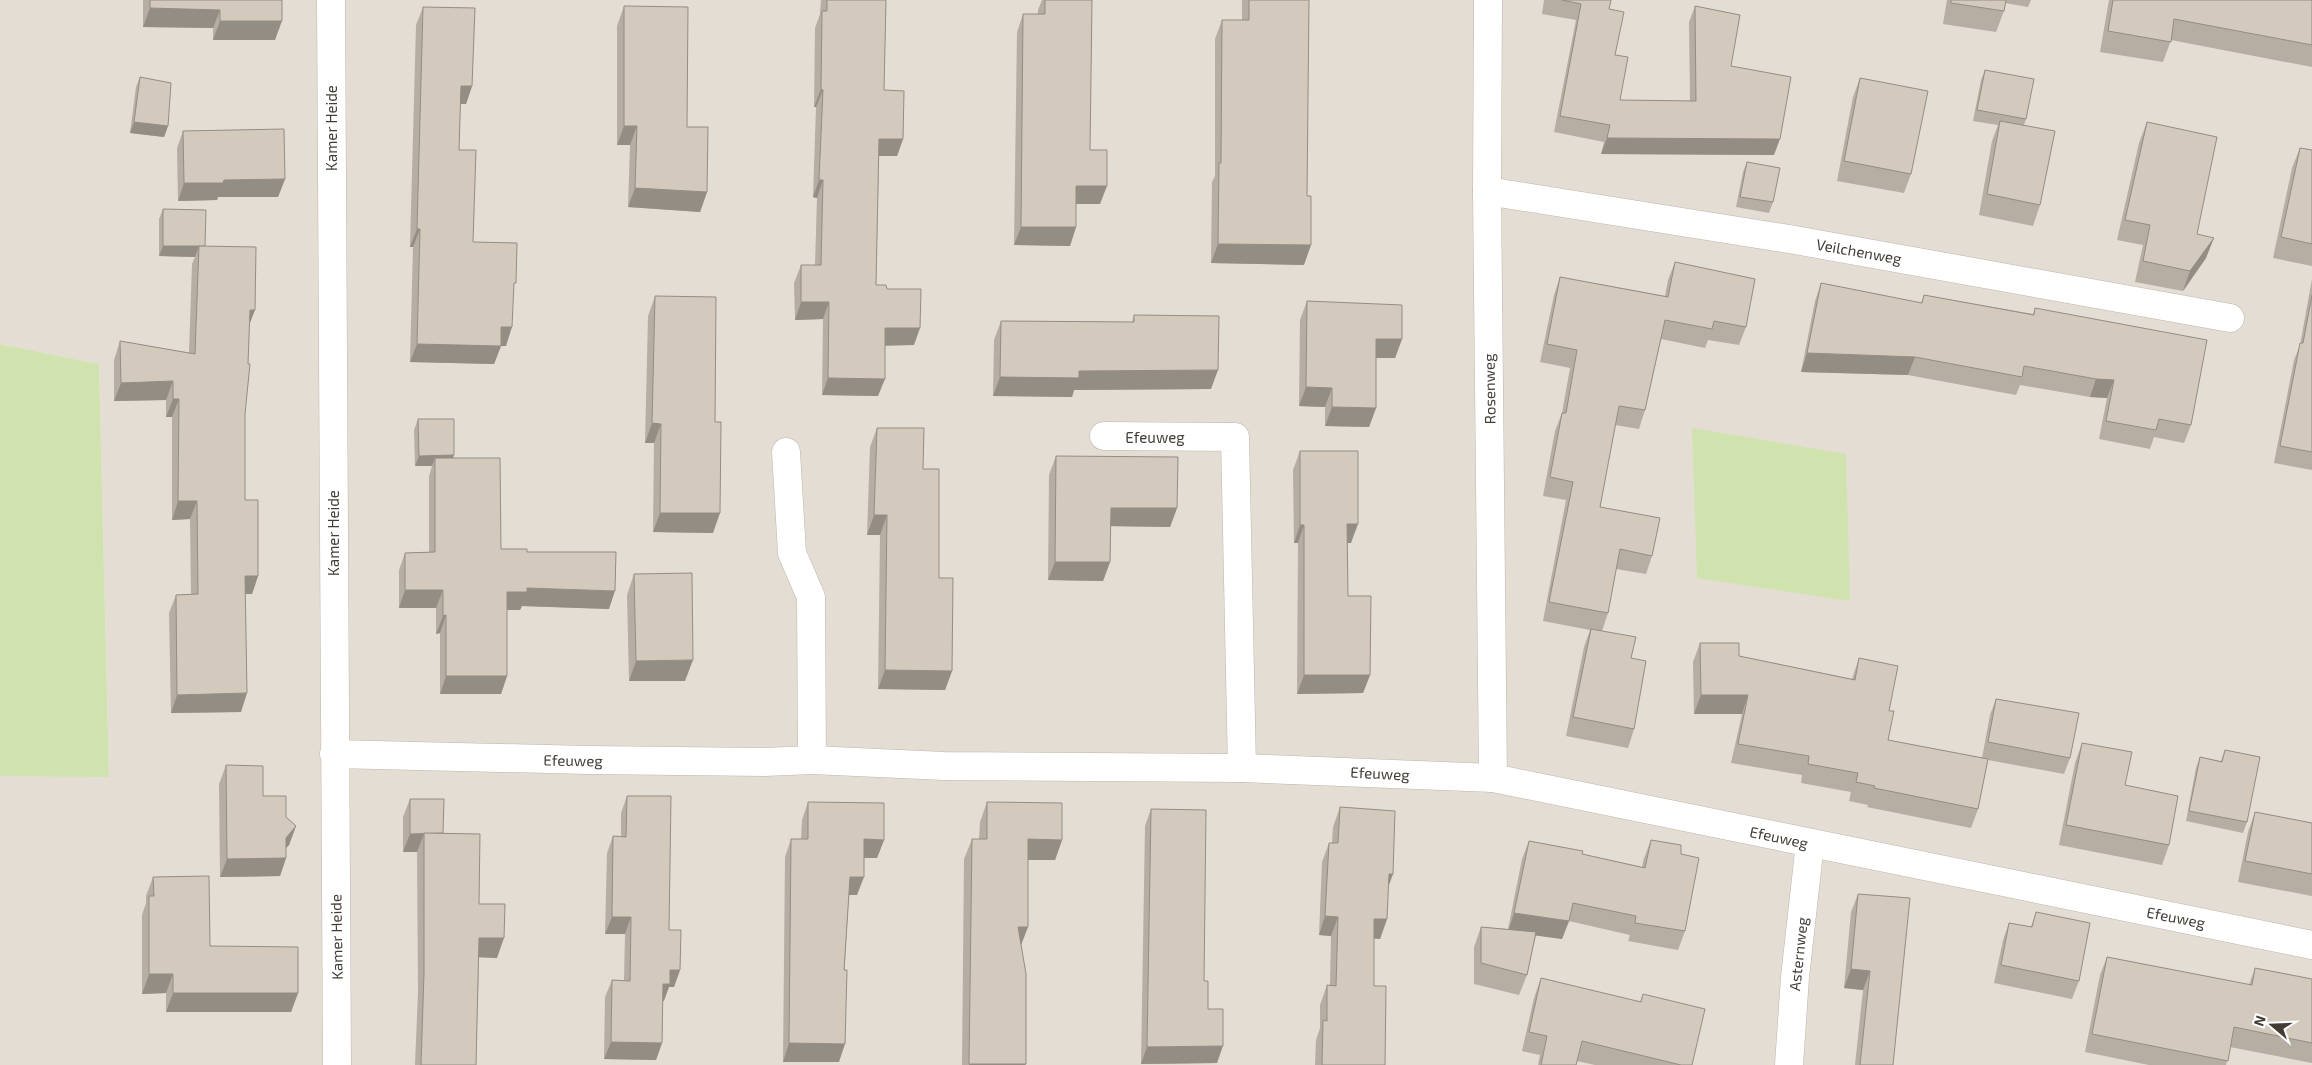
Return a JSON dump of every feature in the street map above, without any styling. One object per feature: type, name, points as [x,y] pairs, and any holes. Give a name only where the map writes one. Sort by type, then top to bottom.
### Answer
[{"type":"street","name":"Kamer Heide","points":[[331,0],[334,754],[338,1065]]},
{"type":"street","name":"Rosenweg","points":[[1488,0],[1487,192],[1493,778]]},
{"type":"street","name":"Veilchenweg","points":[[1487,192],[1804,241],[2230,318]]},
{"type":"street","name":"Efeuweg","points":[[1104,436],[1235,437],[1242,768]]},
{"type":"street","points":[[786,452],[792,553],[811,597],[812,760]]},
{"type":"street","name":"Efeuweg","points":[[334,754],[657,761],[812,760],[944,766],[1242,768],[1493,778],[2312,944]]},
{"type":"street","name":"Asternweg","points":[[1789,1065],[1794,978],[1810,843]]},
{"type":"shaded area","points":[[0,0],[2312,0],[2312,1065],[0,1065],[0,776],[109,776],[99,364],[0,344]]},
{"type":"green space","points":[[0,344],[99,364],[109,777],[0,776]]},
{"type":"green space","points":[[1692,428],[1846,454],[1850,601],[1697,578]]},
{"type":"building","points":[[150,0],[282,0],[282,21],[220,21],[220,10],[150,8]]},
{"type":"building","points":[[827,0],[886,0],[884,90],[904,91],[903,139],[879,139],[876,285],[886,285],[887,289],[921,289],[920,328],[885,328],[885,379],[828,378],[829,302],[801,302],[801,265],[821,265],[823,180],[819,180],[823,90],[821,89],[822,11],[827,11]]},
{"type":"building","points":[[1045,0],[1092,0],[1090,150],[1107,150],[1107,186],[1076,186],[1076,227],[1021,227],[1023,14],[1045,14]]},
{"type":"building","points":[[1249,0],[1309,0],[1307,196],[1311,196],[1311,245],[1218,244],[1219,163],[1221,163],[1222,20],[1249,20]]},
{"type":"building","points":[[1562,0],[1611,0],[1609,9],[1624,12],[1615,55],[1628,57],[1620,100],[1696,101],[1695,6],[1740,15],[1731,66],[1791,77],[1780,139],[1607,138],[1610,125],[1560,116],[1581,4]]},
{"type":"building","points":[[1951,0],[2006,0],[2004,11],[1951,3]]},
{"type":"building","points":[[2113,0],[2312,0],[2312,45],[2174,19],[2171,42],[2108,31]]},
{"type":"building","points":[[624,6],[688,7],[687,127],[708,127],[707,192],[635,188],[637,126],[624,126]]},
{"type":"building","points":[[423,7],[475,8],[472,86],[461,86],[459,150],[476,150],[473,242],[517,243],[512,327],[501,327],[501,346],[417,344],[420,229],[417,229]]},
{"type":"building","points":[[1985,70],[2034,79],[2026,119],[1977,110]]},
{"type":"building","points":[[140,77],[171,83],[168,126],[134,122]]},
{"type":"building","points":[[1860,78],[1928,91],[1911,174],[1844,161]]},
{"type":"building","points":[[2000,121],[2055,131],[2040,205],[1987,194]]},
{"type":"building","points":[[2147,122],[2217,137],[2197,234],[2214,238],[2190,271],[2143,261],[2150,225],[2125,220]]},
{"type":"building","points":[[284,129],[285,179],[224,180],[223,183],[184,183],[183,131]]},
{"type":"building","points":[[2300,148],[2312,150],[2312,244],[2281,237]]},
{"type":"building","points":[[1747,162],[1780,168],[1773,202],[1740,197]]},
{"type":"building","points":[[163,209],[206,210],[205,246],[163,246]]},
{"type":"building","points":[[199,246],[256,247],[255,310],[250,310],[248,364],[250,364],[245,414],[245,500],[258,500],[258,576],[245,576],[247,693],[177,695],[176,595],[198,594],[197,501],[178,501],[179,399],[173,399],[173,381],[121,383],[120,341],[195,354]]},
{"type":"building","points":[[1675,262],[1755,279],[1746,327],[1714,321],[1712,329],[1665,320],[1645,410],[1619,406],[1600,507],[1660,518],[1652,556],[1620,549],[1608,613],[1549,602],[1573,482],[1550,477],[1562,413],[1566,413],[1577,350],[1547,344],[1560,277],[1668,297]]},
{"type":"building","points":[[1821,283],[1922,303],[1924,295],[2034,315],[2035,308],[2207,340],[2191,425],[2159,419],[2156,430],[2106,421],[2114,380],[2096,379],[2024,366],[2022,377],[1915,357],[1807,353]]},
{"type":"building","points":[[2312,295],[2312,452],[2280,446],[2300,343],[2303,343]]},
{"type":"building","points":[[655,296],[716,297],[715,422],[721,422],[720,513],[660,513],[661,424],[652,423]]},
{"type":"building","points":[[1307,301],[1402,305],[1402,339],[1376,339],[1376,408],[1332,407],[1332,388],[1306,387]]},
{"type":"building","points":[[1134,315],[1219,316],[1218,370],[1079,371],[1079,378],[1000,377],[1001,321],[1134,322]]},
{"type":"building","points":[[418,419],[454,419],[454,455],[419,456]]},
{"type":"building","points":[[877,428],[924,428],[923,469],[939,469],[939,578],[953,578],[952,671],[885,670],[887,515],[874,515]]},
{"type":"building","points":[[1300,451],[1358,451],[1358,524],[1347,524],[1348,596],[1371,596],[1370,675],[1304,675],[1304,525],[1300,525]]},
{"type":"building","points":[[1056,456],[1178,457],[1177,508],[1111,508],[1110,562],[1055,562]]},
{"type":"building","points":[[435,458],[500,458],[501,549],[527,549],[527,552],[616,552],[615,591],[527,588],[527,592],[507,592],[507,676],[446,676],[446,615],[443,616],[443,590],[405,590],[405,553],[435,552]]},
{"type":"building","points":[[692,573],[693,660],[636,661],[634,574]]},
{"type":"building","points":[[1591,629],[1636,637],[1631,658],[1646,661],[1634,729],[1573,717]]},
{"type":"building","points":[[1700,643],[1739,643],[1739,656],[1855,680],[1859,658],[1898,666],[1889,711],[1894,711],[1888,740],[1988,759],[1978,809],[1874,788],[1875,786],[1856,782],[1858,773],[1808,764],[1809,756],[1738,744],[1748,695],[1701,695]]},
{"type":"building","points":[[1996,699],[2079,713],[2070,758],[1988,742]]},
{"type":"building","points":[[2082,743],[2132,752],[2125,785],[2178,796],[2169,845],[2066,825]]},
{"type":"building","points":[[2225,750],[2260,757],[2247,822],[2189,811],[2200,757],[2222,762]]},
{"type":"building","points":[[226,765],[263,766],[263,796],[286,796],[286,817],[296,826],[286,838],[286,858],[227,859]]},
{"type":"building","points":[[627,796],[671,796],[669,930],[681,930],[680,970],[670,970],[670,984],[663,984],[662,1043],[611,1042],[612,980],[630,981],[631,917],[612,917],[613,836],[626,837]]},
{"type":"building","points":[[410,799],[444,799],[443,833],[410,834]]},
{"type":"building","points":[[808,802],[884,803],[884,840],[864,839],[864,877],[850,877],[844,970],[847,970],[845,1044],[789,1043],[791,839],[808,839]]},
{"type":"building","points":[[987,802],[1062,803],[1062,840],[1028,839],[1028,927],[1018,927],[1026,974],[1026,1064],[969,1064],[972,839],[987,839]]},
{"type":"building","points":[[1340,807],[1395,811],[1393,874],[1389,874],[1387,919],[1374,919],[1374,986],[1386,986],[1385,1065],[1322,1065],[1323,1020],[1327,1021],[1327,985],[1336,986],[1338,917],[1325,916],[1329,843],[1338,843]]},
{"type":"building","points":[[1151,809],[1206,810],[1204,981],[1208,981],[1208,1009],[1223,1009],[1223,1046],[1147,1047]]},
{"type":"building","points":[[2255,812],[2312,823],[2312,874],[2245,861]]},
{"type":"building","points":[[424,833],[480,834],[479,904],[505,904],[504,938],[479,938],[476,1065],[421,1065],[424,973]]},
{"type":"building","points":[[1651,840],[1681,845],[1681,854],[1699,858],[1685,931],[1635,923],[1636,916],[1573,903],[1569,921],[1514,913],[1529,841],[1583,851],[1582,854],[1645,868]]},
{"type":"building","points":[[209,876],[210,946],[298,947],[298,993],[173,993],[173,974],[149,974],[149,896],[154,896],[153,877]]},
{"type":"building","points":[[1858,894],[1910,898],[1893,1065],[1860,1065],[1870,971],[1851,969]]},
{"type":"building","points":[[2036,912],[2090,923],[2079,981],[2001,965],[2009,923],[2032,927]]},
{"type":"building","points":[[1481,927],[1536,932],[1527,975],[1481,963]]},
{"type":"building","points":[[2107,957],[2252,985],[2255,968],[2312,979],[2312,1043],[2234,1027],[2228,1061],[2092,1034]]},
{"type":"building","points":[[1541,978],[1641,1002],[1643,994],[1705,1009],[1692,1065],[1681,1065],[1582,1041],[1576,1065],[1541,1065],[1547,1036],[1529,1032]]}]
